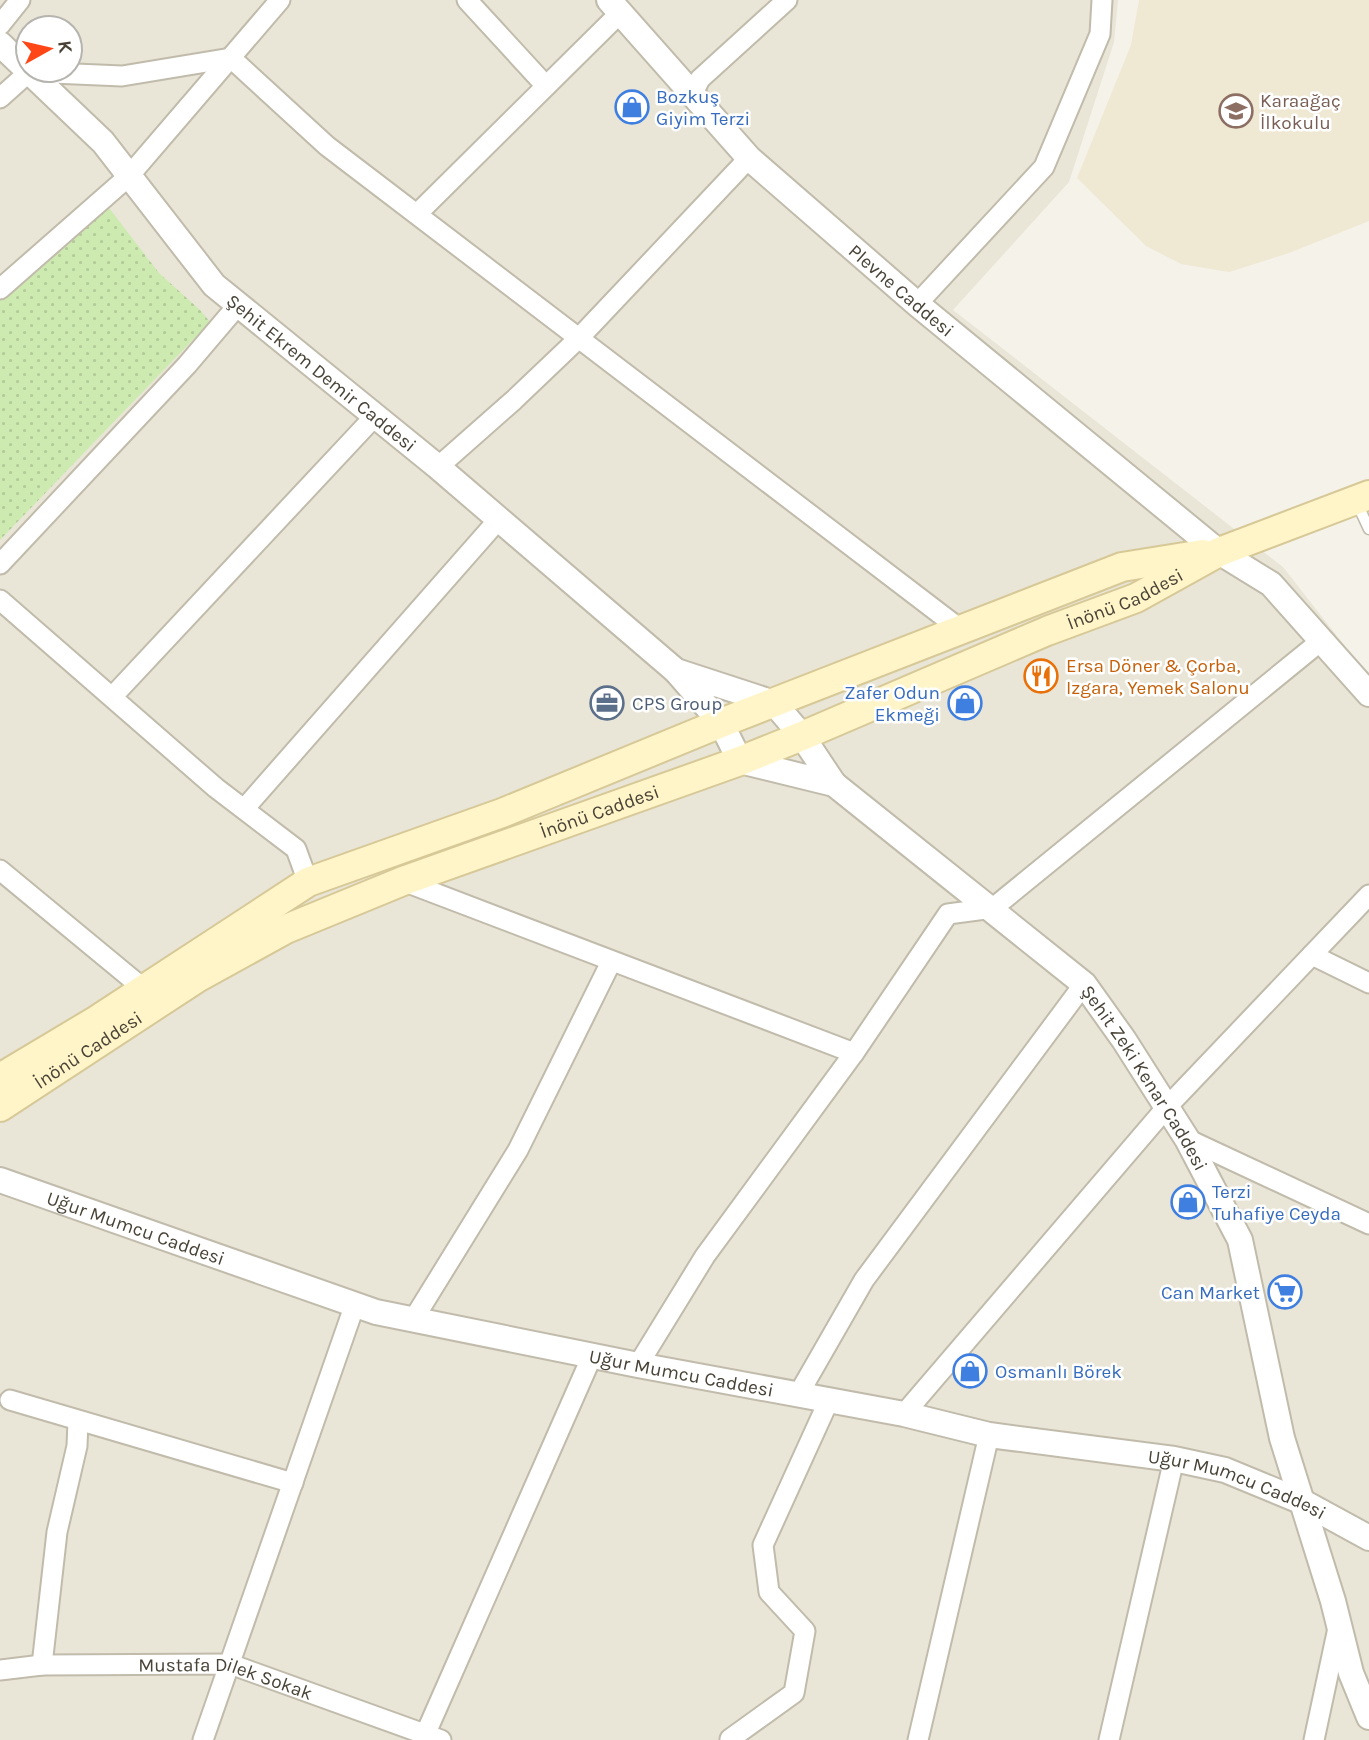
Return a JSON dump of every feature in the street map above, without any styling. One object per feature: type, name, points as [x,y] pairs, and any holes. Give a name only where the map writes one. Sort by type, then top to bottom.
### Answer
[{"type":"main road","name":"İnönü Caddesi","points":[[0,1107],[209,972],[286,929],[403,881],[740,761],[1047,631],[1136,598],[1219,552],[1362,498]]},
{"type":"main road","name":"İnönü Caddesi","points":[[0,1077],[97,1020],[308,882],[502,813],[721,723],[1122,567],[1219,552]]},
{"type":"street","points":[[0,25],[20,0]]},
{"type":"street","points":[[0,289],[129,176],[280,0]]},
{"type":"street","points":[[467,0],[546,86]]},
{"type":"street","points":[[692,95],[700,79],[787,0]]},
{"type":"street","points":[[917,304],[1044,167],[1100,34],[1102,0]]},
{"type":"street","points":[[418,214],[546,86],[614,7]]},
{"type":"street","name":"Plevne Caddesi","points":[[614,7],[749,158],[917,304],[1219,552],[1270,583],[1369,694]]},
{"type":"street","name":"Şehit Ekrem Demir Caddesi","points":[[0,44],[14,58]]},
{"type":"street","points":[[84,74],[122,76],[231,58]]},
{"type":"street","points":[[231,58],[327,146],[960,629]]},
{"type":"street","points":[[0,98],[16,84]]},
{"type":"street","name":"Şehit Ekrem Demir Caddesi","points":[[42,84],[103,142],[214,285],[438,467],[676,671]]},
{"type":"street","points":[[438,467],[579,338],[749,158]]},
{"type":"street","points":[[0,564],[187,366],[237,305]]},
{"type":"street","points":[[112,697],[375,416]]},
{"type":"street","points":[[244,809],[499,519]]},
{"type":"street","points":[[0,600],[216,788],[296,849],[308,882]]},
{"type":"street","points":[[638,1366],[705,1256],[854,1053],[948,914],[993,908],[1322,640]]},
{"type":"street","points":[[676,671],[774,703],[802,736],[834,783]]},
{"type":"street","points":[[676,671],[721,723],[740,761],[834,783]]},
{"type":"street","name":"Şehit Zeki Kenar Caddesi","points":[[834,783],[993,908],[1084,984],[1125,1040],[1187,1139],[1240,1240],[1282,1438],[1339,1622],[1350,1673],[1369,1717]]},
{"type":"street","points":[[0,870],[144,989]]},
{"type":"street","points":[[403,881],[854,1053]]},
{"type":"street","points":[[904,1414],[1166,1108],[1369,895]]},
{"type":"street","points":[[1312,955],[1369,983]]},
{"type":"street","points":[[413,1320],[519,1150],[611,962]]},
{"type":"street","points":[[798,1395],[864,1280],[1084,984]]},
{"type":"street","points":[[1187,1139],[1369,1224]]},
{"type":"street","name":"Uğur Mumcu Caddesi","points":[[0,1180],[376,1312],[638,1366],[904,1414],[989,1435],[1174,1458],[1225,1470],[1304,1503],[1369,1538]]},
{"type":"street","points":[[203,1740],[355,1304]]},
{"type":"street","points":[[433,1737],[592,1356]]},
{"type":"street","points":[[10,1400],[293,1483]]},
{"type":"street","points":[[730,1739],[794,1693],[805,1631],[769,1592],[763,1545],[829,1400]]},
{"type":"street","points":[[42,1665],[57,1532],[77,1446],[78,1421]]},
{"type":"street","points":[[918,1740],[989,1435]]},
{"type":"street","points":[[1109,1740],[1174,1458]]},
{"type":"street","points":[[1314,1740],[1339,1622]]},
{"type":"street","name":"Mustafa Dilek Sokak","points":[[0,1670],[42,1665],[230,1664],[433,1737]]},
{"type":"lane","points":[[1362,498],[1369,529]]},
{"type":"shaded area","points":[[0,0],[1118,0],[1114,42],[1069,182],[953,310],[1283,567],[1369,677],[1369,1740],[0,1740]]},
{"type":"shaded area","name":"Karaağaç İlkokulu","points":[[1139,0],[1369,0],[1369,221],[1289,253],[1229,272],[1181,264],[1146,246],[1077,178],[1131,45]]},
{"type":"green space","points":[[106,204],[159,273],[210,322],[0,540],[0,299]]},
{"type":"place","name":"Bozkuş Giyim Terzi","points":[[632,107]]},
{"type":"place","name":"Karaağaç İlkokulu","points":[[1236,111]]},
{"type":"place","name":"Ersa Döner & Çorba, Izgara, Yemek Salonu","points":[[1041,676]]},
{"type":"place","name":"CPS Group","points":[[607,703]]},
{"type":"place","name":"Zafer Odun Ekmeği","points":[[965,703]]},
{"type":"place","name":"Terzi Tuhafiye Ceyda","points":[[1188,1202]]},
{"type":"place","name":"Can Market","points":[[1285,1292]]},
{"type":"place","name":"Osmanlı Börek","points":[[970,1371]]}]
